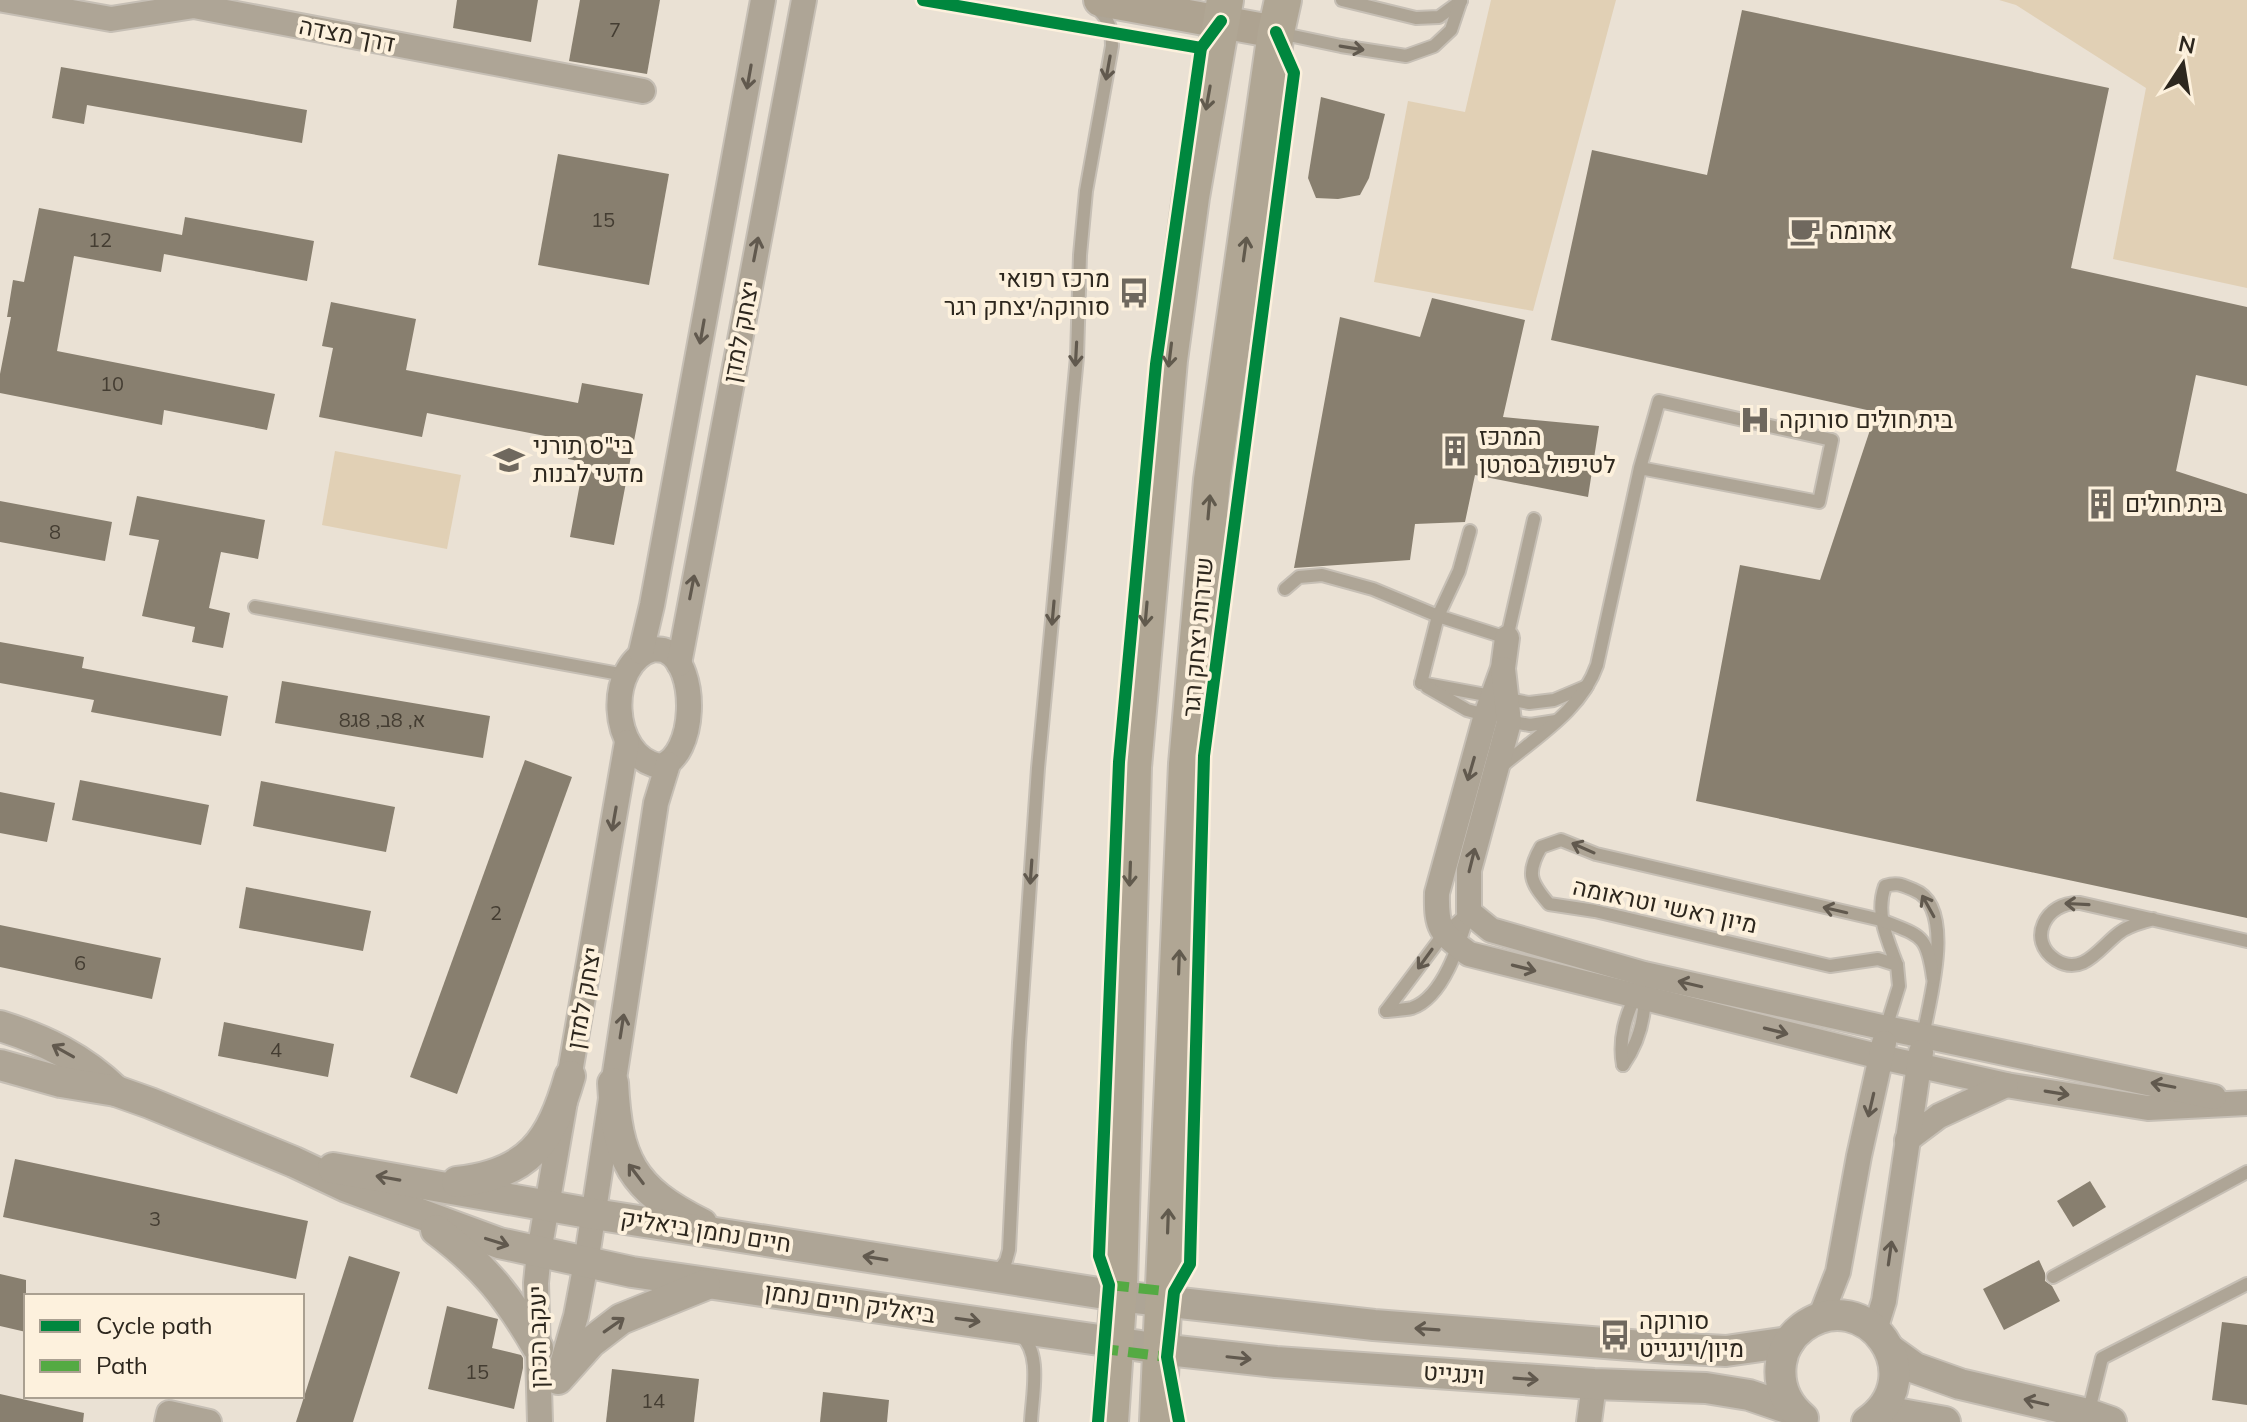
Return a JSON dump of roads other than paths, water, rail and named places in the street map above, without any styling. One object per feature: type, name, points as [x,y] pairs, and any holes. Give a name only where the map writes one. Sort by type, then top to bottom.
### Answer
[{"type":"main road","points":[[1100,0],[1279,16]]},
{"type":"main road","points":[[1110,1422],[1118,1296],[1134,752],[1169,360],[1191,197],[1223,11]]},
{"type":"main road","name":"שדרות יצחק רגר","points":[[1158,1422],[1187,764],[1212,480],[1279,16]]},
{"type":"street","name":"דרך מצדה","points":[[4,0],[111,19],[194,6],[643,91]]},
{"type":"street","name":"יצחק למדן","points":[[641,652],[763,0]]},
{"type":"street","name":"יצחק למדן","points":[[679,664],[804,0]]},
{"type":"street","points":[[1507,638],[1495,772],[1469,870],[1469,912],[1491,930],[1642,989],[1881,1057],[2006,1085],[2148,1108],[2243,1103]]},
{"type":"street","points":[[654,649],[666,651],[679,664],[686,685],[688,722],[681,750],[668,764],[652,765],[638,758],[627,742],[622,726],[620,703],[625,675],[641,652],[654,649]]},
{"type":"street","points":[[1499,708],[1437,893],[1436,912],[1451,940],[1469,954],[1642,989],[1886,1028],[2243,1103]]},
{"type":"street","name":"יצחק למדן","points":[[539,1252],[627,742]]},
{"type":"street","name":"יצחק למדן","points":[[586,1263],[656,803],[668,764]]},
{"type":"street","name":"חיים נחמן ביאליק","points":[[0,1026],[52,1044],[72,1055],[116,1091]]},
{"type":"street","points":[[1820,1318],[1838,1272],[1886,1028]]},
{"type":"street","points":[[1872,1419],[1892,1392],[1895,1378],[1883,1340],[1884,1301],[1923,1036]]},
{"type":"street","name":"חיים נחמן ביאליק","points":[[0,1065],[61,1082],[116,1091],[412,1212],[499,1243],[586,1263]]},
{"type":"street","points":[[433,1185],[503,1173],[523,1161],[537,1149],[549,1132],[560,1111],[570,1076]]},
{"type":"street","points":[[613,1083],[615,1125],[625,1160],[666,1204],[721,1234]]},
{"type":"street","points":[[1907,1140],[1939,1116],[2006,1085]]},
{"type":"street","name":"חיים נחמן ביאליק","points":[[294,1162],[594,1214],[1118,1296]]},
{"type":"street","points":[[412,1212],[462,1250],[493,1279],[538,1348]]},
{"type":"street","name":"יעקב הכהן","points":[[539,1252],[536,1283],[542,1422]]},
{"type":"street","name":"יעקב הכהן","points":[[542,1422],[576,1316],[586,1263]]},
{"type":"street","name":"ביאליק חיים נחמן","points":[[586,1263],[1114,1342]]},
{"type":"street","points":[[558,1379],[591,1342],[621,1319],[709,1283]]},
{"type":"street","name":"וינגייט","points":[[1118,1296],[1374,1325],[1669,1348],[1726,1351],[1789,1342]]},
{"type":"street","points":[[1800,1416],[1784,1394],[1780,1376],[1782,1358],[1797,1331],[1820,1318],[1840,1315],[1859,1319],[1915,1368],[1960,1384],[2100,1418]]},
{"type":"street","name":"וינגייט","points":[[1114,1342],[1276,1362],[1594,1384],[1706,1388],[1749,1395],[1800,1416]]},
{"type":"street","points":[[1589,1422],[1594,1384]]},
{"type":"street","points":[[167,1422],[169,1413],[209,1422]]},
{"type":"street","points":[[1872,1419],[1901,1414],[1945,1422]]},
{"type":"lane","points":[[985,1275],[993,1276],[1000,1270],[1009,1250],[1036,798],[1077,357],[1080,255],[1086,191],[1112,46],[1108,21],[1087,0]]},
{"type":"lane","points":[[1342,0],[1416,18],[1439,17],[1461,0]]},
{"type":"lane","points":[[1279,16],[1341,46],[1406,56],[1434,46],[1451,30],[1461,0]]},
{"type":"lane","points":[[1495,772],[1571,710],[1590,685],[1640,468],[1659,401],[1832,440],[1819,502],[1640,468]]},
{"type":"lane","points":[[1285,589],[1299,577],[1322,575],[1373,589],[1438,616],[1507,638],[1534,519]]},
{"type":"lane","points":[[1421,683],[1438,616],[1459,571],[1470,531]]},
{"type":"lane","points":[[255,607],[625,675]]},
{"type":"lane","points":[[1421,683],[1467,710],[1554,700],[1590,685]]},
{"type":"lane","points":[[1421,683],[1499,708],[1530,725],[1558,721]]},
{"type":"lane","name":"מיון ראשי וטראומה","points":[[1897,965],[1878,959],[1830,966],[1595,911],[1549,904],[1533,886],[1531,865],[1541,847],[1561,840],[1596,854],[1881,920],[1920,936],[1930,953],[1933,978]]},
{"type":"lane","name":"מיון ראשי וטראומה","points":[[1886,1028],[1899,986],[1897,965],[1881,920],[1880,899],[1885,886],[1896,883],[1920,892],[1933,908],[1939,942],[1923,1036]]},
{"type":"lane","points":[[2153,919],[2129,926],[2091,959],[2077,965],[2056,960],[2048,952],[2042,938],[2046,917],[2053,909],[2069,902],[2153,919],[2247,941]]},
{"type":"lane","points":[[1469,912],[1451,940],[1386,1011],[1411,1008],[1433,995],[1451,940],[1469,912]]},
{"type":"lane","points":[[2053,1277],[2247,1172]]},
{"type":"lane","points":[[2100,1418],[2102,1358],[2247,1284]]},
{"type":"lane","points":[[1006,1326],[1025,1338],[1032,1350],[1031,1422]]},
{"type":"place","name":"ארומה","points":[[1805,231]]},
{"type":"place","name":"מרכז רפואי סורוקה/יצחק רגר","points":[[1134,293]]},
{"type":"place","name":"בית חולים סורוקה","points":[[1755,420]]},
{"type":"place","name":"המרכז לטיפול בסרטן","points":[[1455,451]]},
{"type":"place","name":"בי\"ס תורני מדעי לבנות","points":[[509,460]]},
{"type":"place","name":"בית חולים","points":[[2101,504]]},
{"type":"place","name":"סורוקה מיון/וינגייט","points":[[1615,1335]]}]
